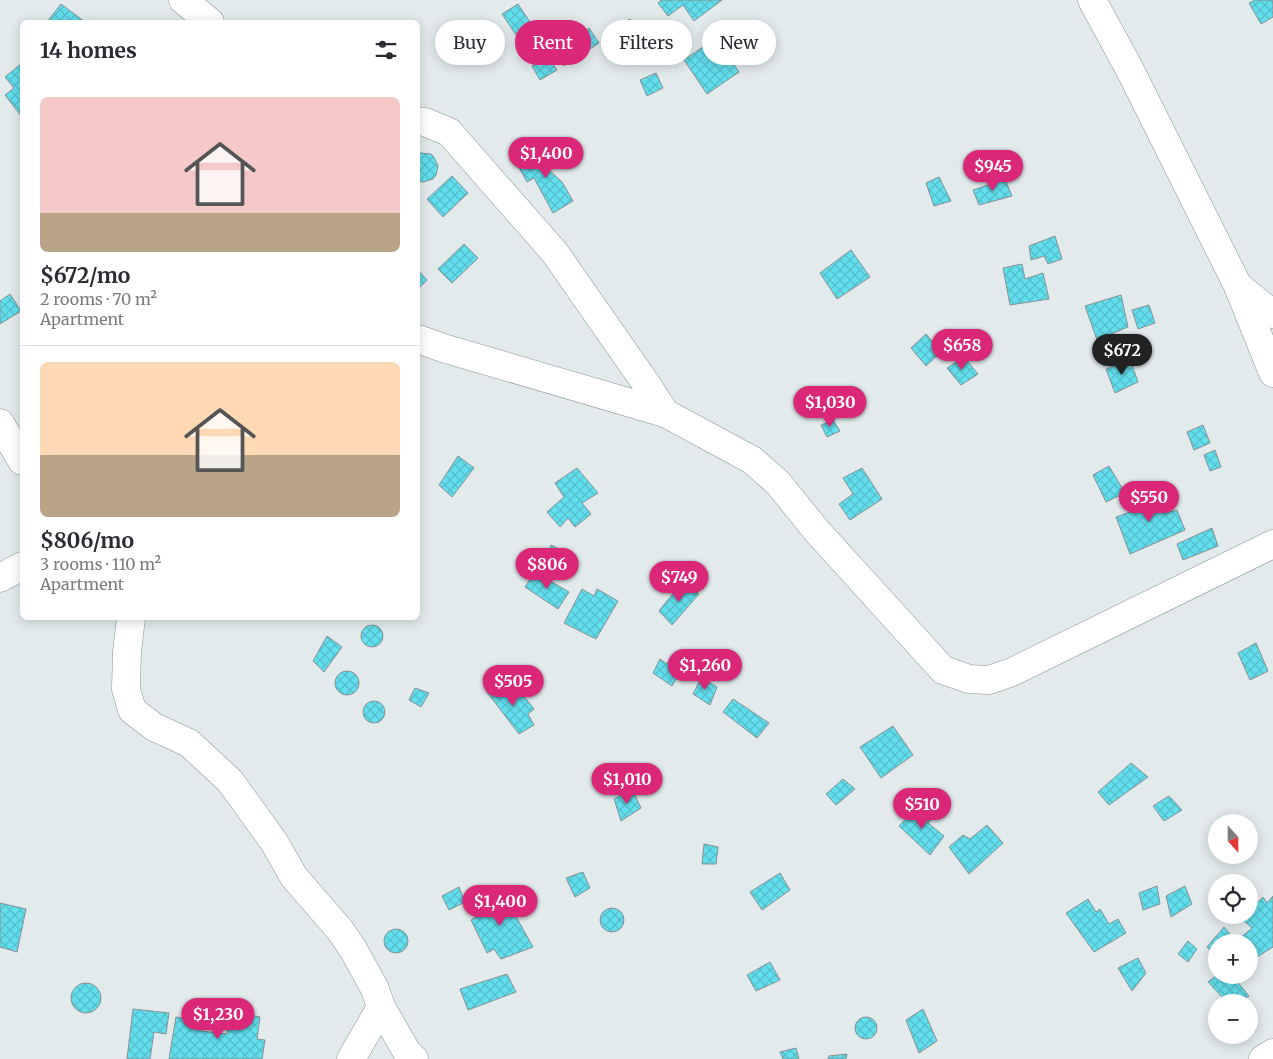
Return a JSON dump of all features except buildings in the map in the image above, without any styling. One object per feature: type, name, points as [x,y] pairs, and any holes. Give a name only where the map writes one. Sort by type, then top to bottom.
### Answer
[{"type":"street","points":[[184,0],[208,20]]},
{"type":"street","points":[[1092,0],[1130,70],[1238,286],[1273,373]]},
{"type":"street","points":[[420,121],[448,132],[555,253],[665,413]]},
{"type":"street","points":[[1238,286],[1273,314]]},
{"type":"street","points":[[420,340],[665,413],[752,460],[778,483],[816,530],[943,670],[969,679],[989,680],[1012,672],[1273,544]]},
{"type":"street","points":[[0,423],[20,458]]},
{"type":"street","points":[[0,578],[20,567]]},
{"type":"street","points":[[131,620],[127,652],[126,689],[132,710],[154,727],[189,743],[230,781],[274,842],[294,877],[340,930],[353,948],[375,989],[381,1008],[407,1052],[414,1059]]},
{"type":"street","points":[[351,1059],[381,1008]]},
{"type":"street","points":[[1263,1059],[1273,1053]]}]
